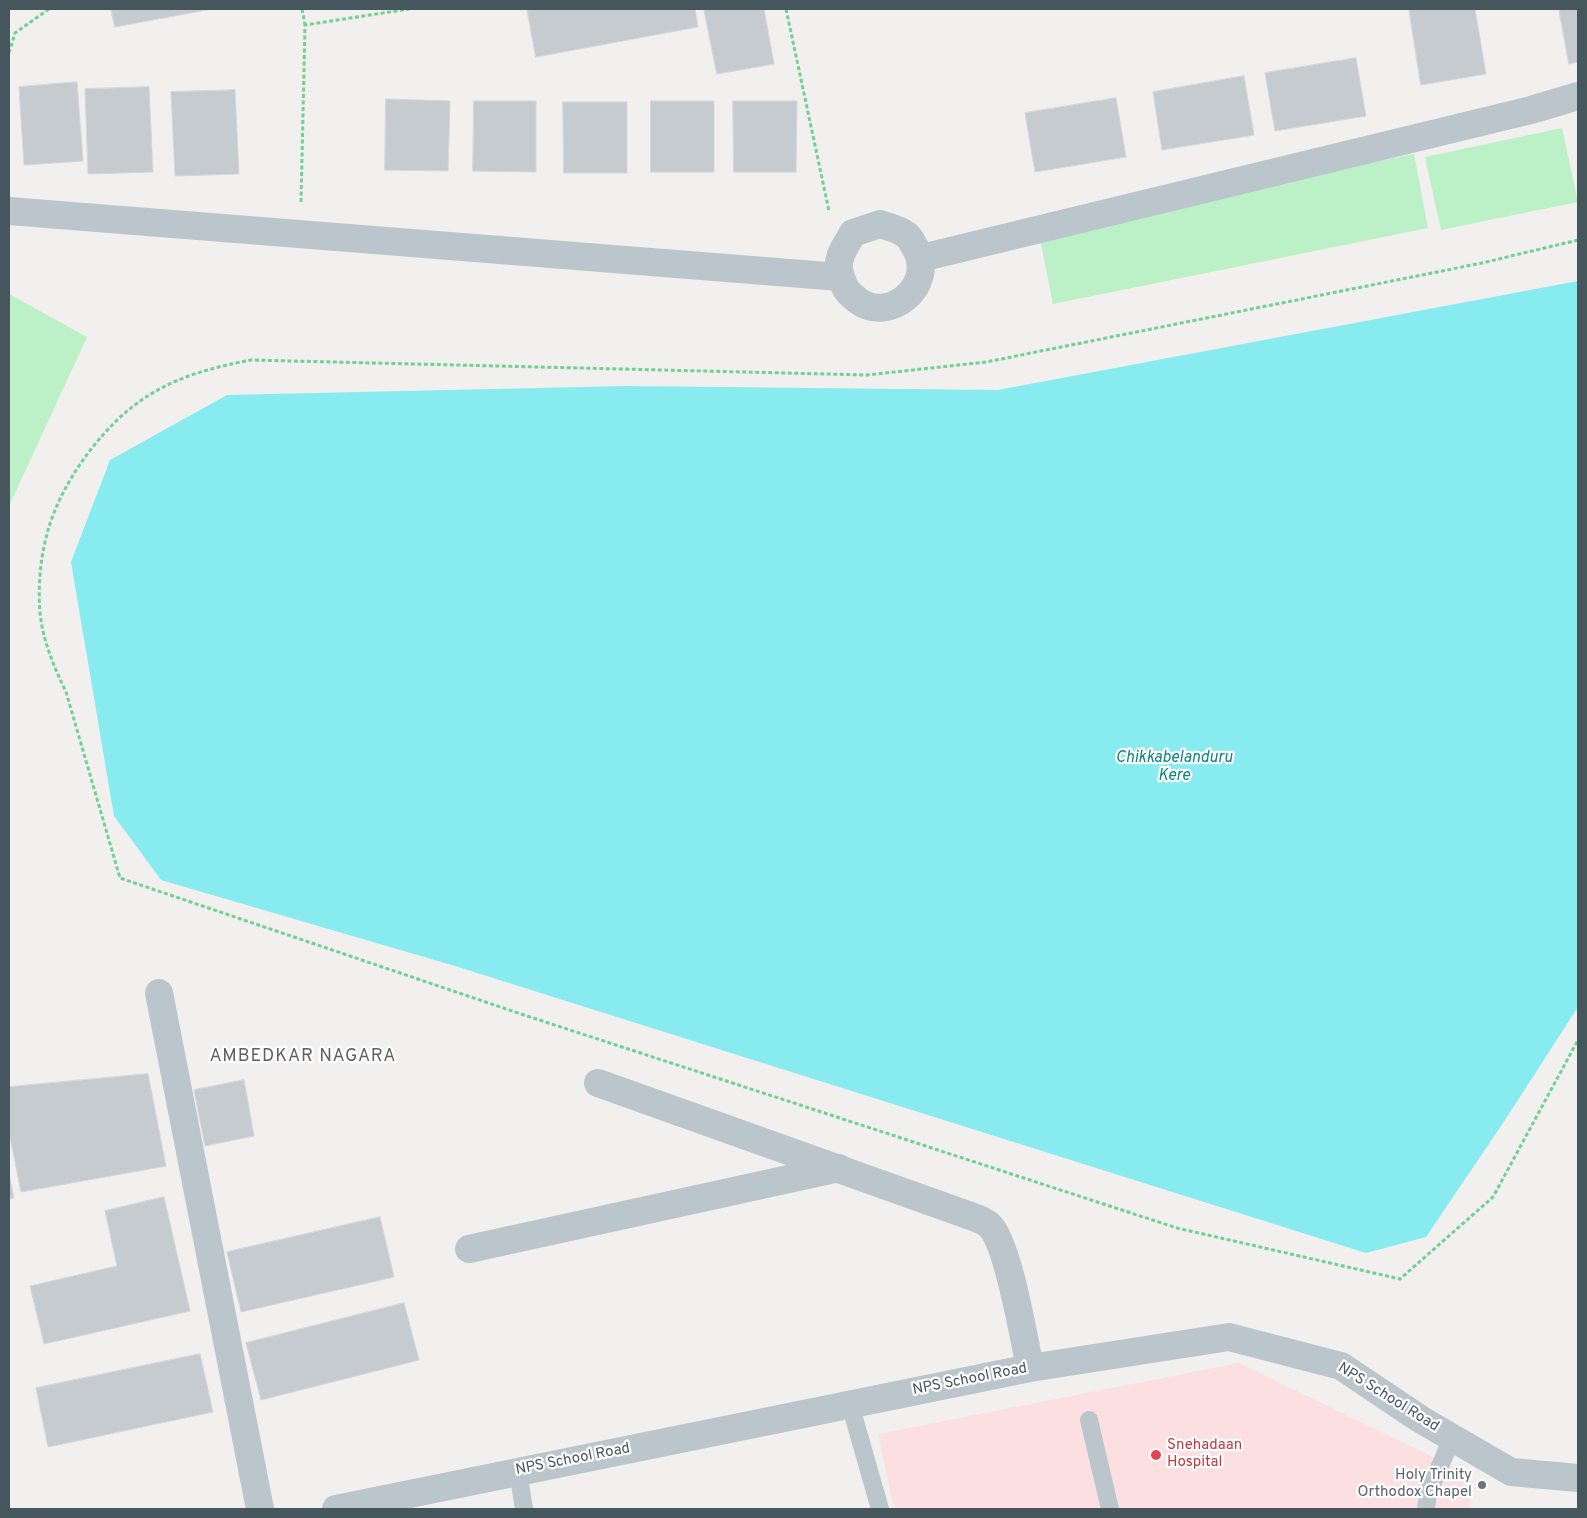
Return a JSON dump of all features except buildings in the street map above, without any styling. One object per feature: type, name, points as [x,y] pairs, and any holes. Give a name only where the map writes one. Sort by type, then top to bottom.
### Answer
[{"type":"street","points":[[921,258],[1530,110],[1578,96]]},
{"type":"street","points":[[9,211],[300,235],[839,267]]},
{"type":"street","points":[[880,224],[907,234],[921,258],[920,277],[912,293],[897,304],[880,308],[862,304],[848,293],[839,267],[853,233],[880,224]]},
{"type":"street","points":[[159,993],[260,1509]]},
{"type":"street","points":[[598,1083],[839,1168],[979,1219],[989,1225],[999,1242],[1013,1288],[1030,1368]]},
{"type":"street","points":[[469,1249],[839,1168]]},
{"type":"street","name":"NPS School Road","points":[[336,1509],[1030,1368],[1229,1337],[1341,1366],[1420,1419],[1511,1472],[1578,1478]]},
{"type":"lane","points":[[850,1404],[880,1509]]},
{"type":"lane","points":[[1089,1420],[1110,1509]]},
{"type":"lane","points":[[1426,1509],[1428,1494],[1452,1438]]},
{"type":"lane","points":[[518,1471],[524,1509]]},
{"type":"path","points":[[9,53],[15,32],[49,9]]},
{"type":"path","points":[[300,235],[305,25],[302,9]]},
{"type":"path","points":[[305,25],[409,9]]},
{"type":"path","points":[[786,9],[839,267]]},
{"type":"path","points":[[1578,240],[1482,263],[986,362],[867,376],[251,360],[216,366],[182,378],[150,394],[126,412],[85,456],[57,506],[47,532],[41,559],[39,587],[40,614],[46,641],[54,667],[66,692],[120,878],[521,1014],[1177,1228],[1400,1279],[1493,1197],[1578,1040]]},
{"type":"shaded area","name":"Snehadaan Hospital","points":[[1239,1363],[1472,1476],[1469,1509],[894,1509],[878,1434]]},
{"type":"green space","points":[[1562,128],[1578,202],[1441,230],[1425,157]]},
{"type":"green space","points":[[1414,154],[1428,228],[1053,304],[1038,229]]},
{"type":"green space","points":[[9,294],[87,337],[9,506]]},
{"type":"water","name":"Chikkabelanduru Kere","points":[[1578,281],[1578,1007],[1426,1237],[1366,1253],[455,966],[161,880],[114,816],[71,562],[110,460],[227,395],[626,386],[998,390]]},
{"type":"place","name":"Snehadaan Hospital","points":[[1156,1455]]},
{"type":"place","name":"Holy Trinity Orthodox Chapel","points":[[1482,1485]]},
{"type":"district","name":"AMBEDKAR NAGARA","points":[[303,1057]]}]
